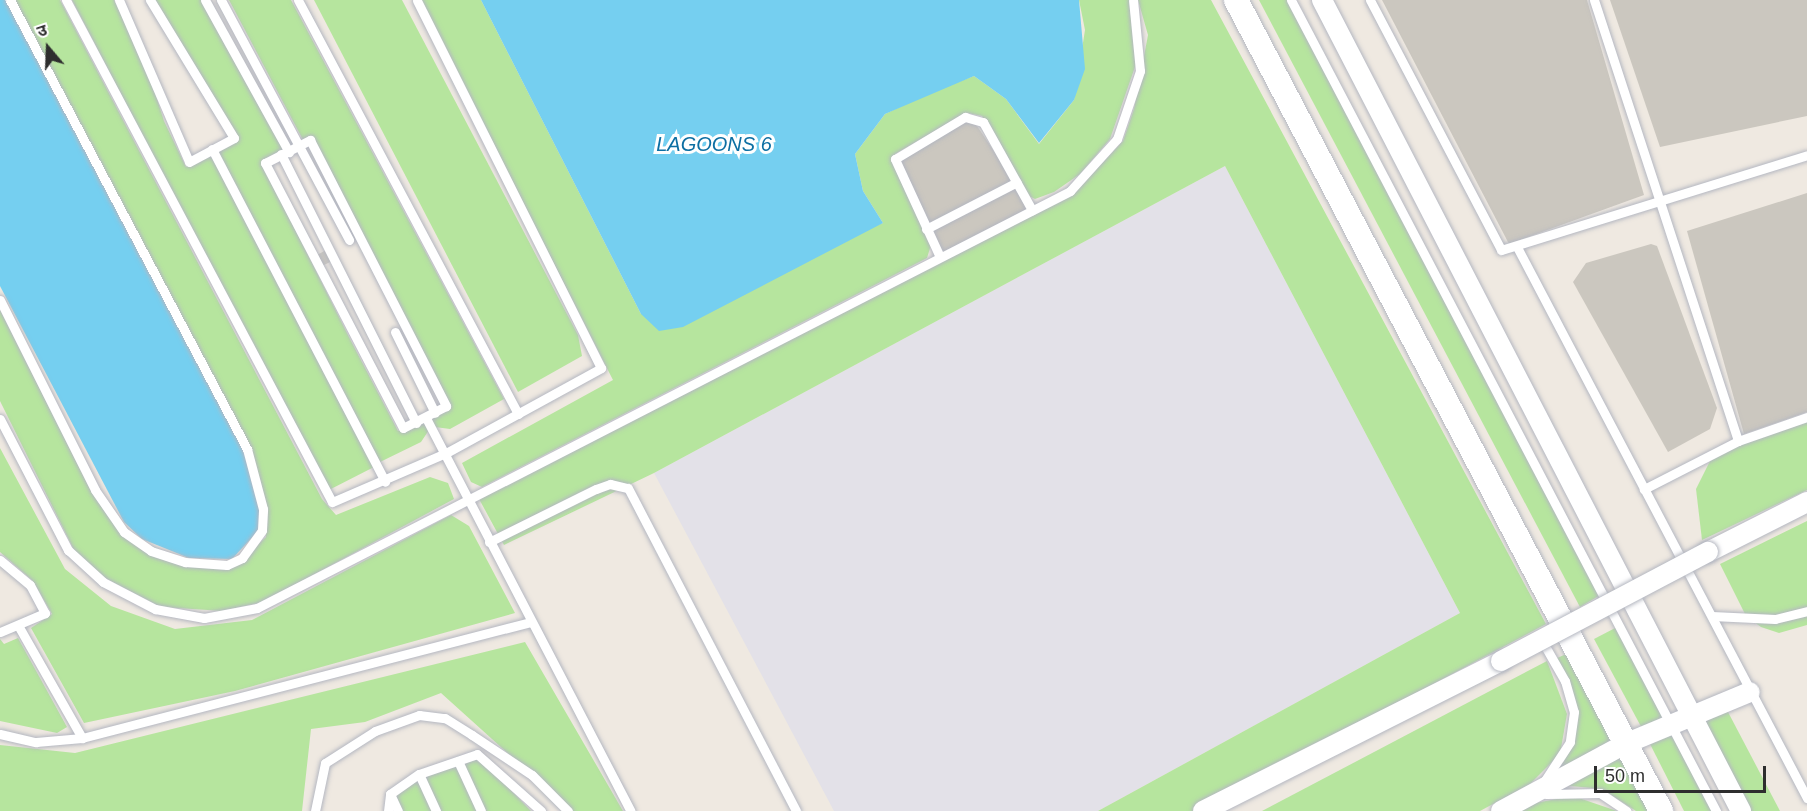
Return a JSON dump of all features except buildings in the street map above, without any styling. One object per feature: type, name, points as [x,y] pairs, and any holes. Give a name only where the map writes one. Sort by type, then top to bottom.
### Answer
[{"type":"street","points":[[1236,0],[1661,811]]},
{"type":"street","points":[[1322,0],[1741,811]]},
{"type":"street","points":[[1203,811],[1501,661],[1807,502]]},
{"type":"street","points":[[1501,811],[1625,744],[1750,692]]},
{"type":"lane","points":[[0,300],[96,490],[124,532],[151,550],[185,562],[227,565],[242,558],[262,530],[263,509],[247,449],[10,0]]},
{"type":"lane","points":[[66,0],[326,498],[332,502],[385,482],[446,453],[601,368],[417,0]]},
{"type":"lane","points":[[119,0],[158,81],[185,160],[234,137],[150,0]]},
{"type":"lane","points":[[206,0],[285,153],[416,423]]},
{"type":"lane","points":[[221,0],[349,240]]},
{"type":"lane","points":[[298,0],[518,414]]},
{"type":"lane","points":[[0,419],[68,550],[103,582],[155,609],[204,618],[257,608],[468,495],[1070,191],[1117,139],[1140,71],[1133,0]]},
{"type":"lane","points":[[1291,0],[1716,811]]},
{"type":"lane","points":[[1370,0],[1496,245],[1504,251],[1807,154]]},
{"type":"lane","points":[[1594,0],[1738,441]]},
{"type":"lane","points":[[940,257],[895,159],[964,117],[983,122],[1032,210]]},
{"type":"lane","points":[[310,140],[446,406],[416,423],[401,426],[265,163],[300,145],[310,140]]},
{"type":"lane","points":[[212,149],[385,482]]},
{"type":"lane","points":[[926,229],[1017,182]]},
{"type":"lane","points":[[1517,247],[1807,798]]},
{"type":"lane","points":[[395,332],[435,413]]},
{"type":"lane","points":[[1644,489],[1738,441],[1807,417]]},
{"type":"lane","points":[[426,418],[631,811]]},
{"type":"lane","points":[[489,542],[596,489],[610,484],[628,488],[796,811]]},
{"type":"lane","points":[[0,560],[30,585],[45,613],[19,627],[0,633]]},
{"type":"lane","points":[[1712,616],[1774,619],[1807,611]]},
{"type":"lane","points":[[0,734],[36,742],[82,738],[531,622]]},
{"type":"lane","points":[[19,627],[82,738]]},
{"type":"lane","points":[[1526,798],[1558,768],[1570,742],[1574,712],[1565,681],[1542,639]]},
{"type":"lane","points":[[315,811],[325,763],[375,731],[419,715],[445,718],[472,735],[532,775],[568,811]]},
{"type":"lane","points":[[388,811],[390,794],[419,774],[477,754],[541,811]]},
{"type":"lane","points":[[458,761],[482,811]]},
{"type":"lane","points":[[419,774],[436,811]]},
{"type":"lane","points":[[1526,798],[1568,790],[1600,793],[1627,811]]},
{"type":"lane","points":[[390,794],[398,811]]},
{"type":"shaded area","points":[[1225,166],[1460,613],[1098,811],[834,811],[654,473]]},
{"type":"green space","points":[[14,0],[60,0],[322,499],[336,515],[430,477],[448,483],[454,499],[263,602],[223,611],[161,607],[103,577],[74,550],[0,401],[0,310],[92,493],[122,535],[204,567],[242,560],[266,537],[266,506],[248,442]]},
{"type":"green space","points":[[72,0],[114,0],[143,55],[164,121],[186,167],[211,154],[374,467],[327,491]]},
{"type":"green space","points":[[153,0],[201,0],[286,151],[262,163],[398,431],[424,422],[429,430],[421,442],[380,462],[214,150],[235,140]]},
{"type":"green space","points":[[229,0],[291,0],[504,399],[450,429],[435,427],[430,419],[451,408],[312,136],[303,140]]},
{"type":"green space","points":[[314,0],[402,0],[578,335],[582,356],[518,392]]},
{"type":"green space","points":[[420,0],[481,0],[641,314],[883,223],[863,191],[855,154],[885,114],[934,91],[974,76],[1006,99],[1039,144],[1074,100],[1085,30],[1079,0],[1129,0],[1136,64],[1110,139],[1080,174],[1054,192],[1035,199],[1025,194],[982,116],[968,113],[952,121],[895,154],[931,245],[927,258],[482,487],[471,482],[462,463],[613,380]]},
{"type":"green space","points":[[1138,0],[1211,0],[1546,624],[1194,811],[1098,811],[1460,613],[1225,166],[654,473],[504,545],[478,497],[1074,193],[1123,141],[1134,109],[1148,35]]},
{"type":"green space","points":[[1259,0],[1288,0],[1602,594],[1580,607]]},
{"type":"green space","points":[[1807,419],[1807,490],[1702,540],[1696,489],[1710,461],[1752,437]]},
{"type":"green space","points":[[0,448],[65,569],[111,606],[175,629],[252,620],[451,515],[469,526],[515,613],[235,691],[84,723],[31,628],[52,614],[33,581],[0,552]]},
{"type":"green space","points":[[1807,521],[1807,625],[1779,633],[1761,627],[1746,616],[1720,564]]},
{"type":"green space","points":[[1619,626],[1670,724],[1645,734],[1594,639]]},
{"type":"green space","points":[[18,638],[67,727],[57,733],[0,721],[0,639],[4,644]]},
{"type":"green space","points":[[525,642],[623,811],[572,811],[441,693],[365,722],[311,729],[302,811],[0,811],[0,745],[75,753]]},
{"type":"green space","points":[[1573,651],[1616,745],[1559,770],[1571,746],[1576,713],[1555,659]]},
{"type":"green space","points":[[1547,661],[1567,714],[1560,754],[1530,784],[1480,811],[1262,811]]},
{"type":"green space","points":[[1723,710],[1728,712],[1780,811],[1744,811],[1697,719]]},
{"type":"green space","points":[[1672,732],[1713,811],[1684,811],[1649,742]]},
{"type":"green space","points":[[1619,750],[1657,811],[1636,811],[1602,789],[1561,785]]},
{"type":"green space","points":[[477,755],[531,811],[483,811],[460,762]]},
{"type":"green space","points":[[458,763],[479,811],[438,811],[421,775]]},
{"type":"green space","points":[[418,776],[433,811],[400,811],[392,795]]},
{"type":"green space","points":[[1573,796],[1617,811],[1521,811],[1535,803]]},
{"type":"water","points":[[0,0],[8,0],[245,450],[260,504],[260,529],[232,559],[189,558],[142,539],[124,522],[0,286]]},
{"type":"water","name":"LAGOONS 6","points":[[481,0],[1079,0],[1085,69],[1074,100],[1039,143],[1006,99],[974,76],[885,114],[855,154],[863,191],[883,223],[683,327],[659,331],[641,314]]}]
